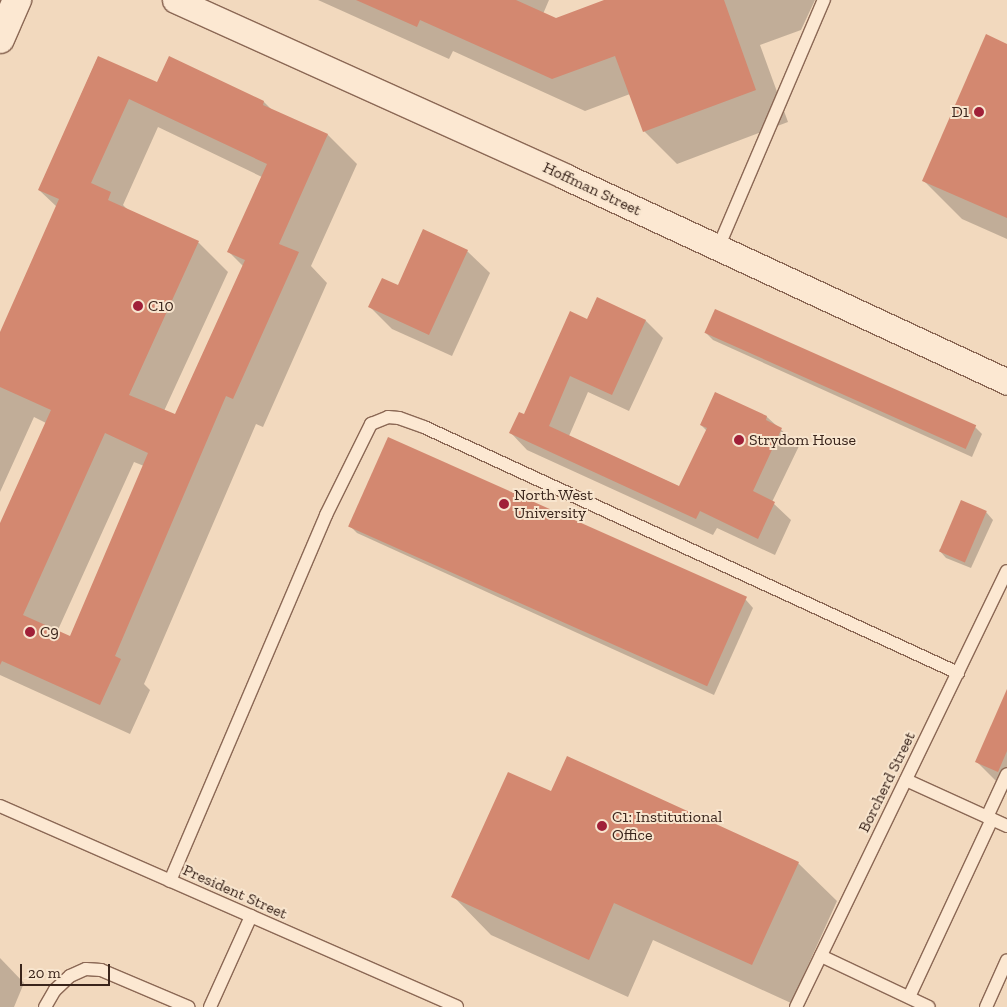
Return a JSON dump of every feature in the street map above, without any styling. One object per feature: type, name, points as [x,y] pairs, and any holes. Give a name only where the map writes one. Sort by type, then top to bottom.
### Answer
[{"type":"street","points":[[0,39],[17,0]]},
{"type":"street","name":"Hoffman Street","points":[[175,0],[1007,382]]},
{"type":"lane","points":[[718,248],[824,0]]},
{"type":"lane","points":[[170,881],[326,515],[371,424],[388,417],[399,418],[424,427],[958,673]]},
{"type":"lane","name":"Borcherd Street","points":[[796,1007],[1007,571]]},
{"type":"lane","points":[[909,997],[990,818],[1007,774]]},
{"type":"lane","points":[[906,780],[1007,826]]},
{"type":"lane","name":"President Street","points":[[0,806],[456,1007]]},
{"type":"lane","points":[[210,1007],[251,916]]},
{"type":"lane","points":[[821,956],[929,1007]]},
{"type":"lane","points":[[986,1007],[1007,960]]},
{"type":"lane","points":[[45,1007],[55,990],[70,976],[86,969],[100,970],[188,1007]]},
{"type":"building","points":[[356,0],[516,0],[556,18],[604,0],[724,0],[756,90],[643,132],[615,56],[552,79],[420,20],[417,27]]},
{"type":"building","name":"D1","points":[[986,34],[1007,44],[1007,218],[922,181]]},
{"type":"building","points":[[98,56],[157,82],[169,56],[264,101],[263,105],[328,134],[279,244],[299,252],[233,399],[226,396],[115,656],[121,659],[100,705],[2,661],[0,665],[0,523],[51,410],[0,387],[0,332],[59,199],[38,190]],"holes":[[[129,99],[267,164],[227,252],[245,260],[175,414],[129,395],[199,241],[108,200],[111,192],[91,183]],[[105,433],[148,453],[70,636],[23,615]]]},
{"type":"building","points":[[423,229],[468,250],[429,335],[368,307],[382,278],[398,285]]},
{"type":"building","points":[[597,297],[646,320],[612,395],[570,376],[549,426],[679,486],[707,428],[700,425],[715,392],[767,416],[766,420],[782,428],[753,491],[775,502],[758,539],[700,511],[696,519],[509,433],[519,412],[524,414],[570,311],[587,319]]},
{"type":"building","points":[[715,309],[976,425],[966,449],[704,333]]},
{"type":"building","points":[[388,437],[747,597],[707,686],[348,527]]},
{"type":"building","points":[[961,500],[987,511],[965,562],[939,552]]},
{"type":"building","points":[[1007,689],[1007,751],[998,772],[975,762]]},
{"type":"building","name":"C1: Institutional Office","points":[[567,756],[799,862],[752,965],[614,903],[589,960],[451,897],[508,772],[551,791]]},
{"type":"place","name":"D1","points":[[979,112]]},
{"type":"place","name":"C10","points":[[138,306]]},
{"type":"place","name":"Strydom House","points":[[739,440]]},
{"type":"place","name":"North West University","points":[[504,504]]},
{"type":"place","name":"C9","points":[[30,632]]},
{"type":"place","name":"C1: Institutional Office","points":[[602,826]]}]
